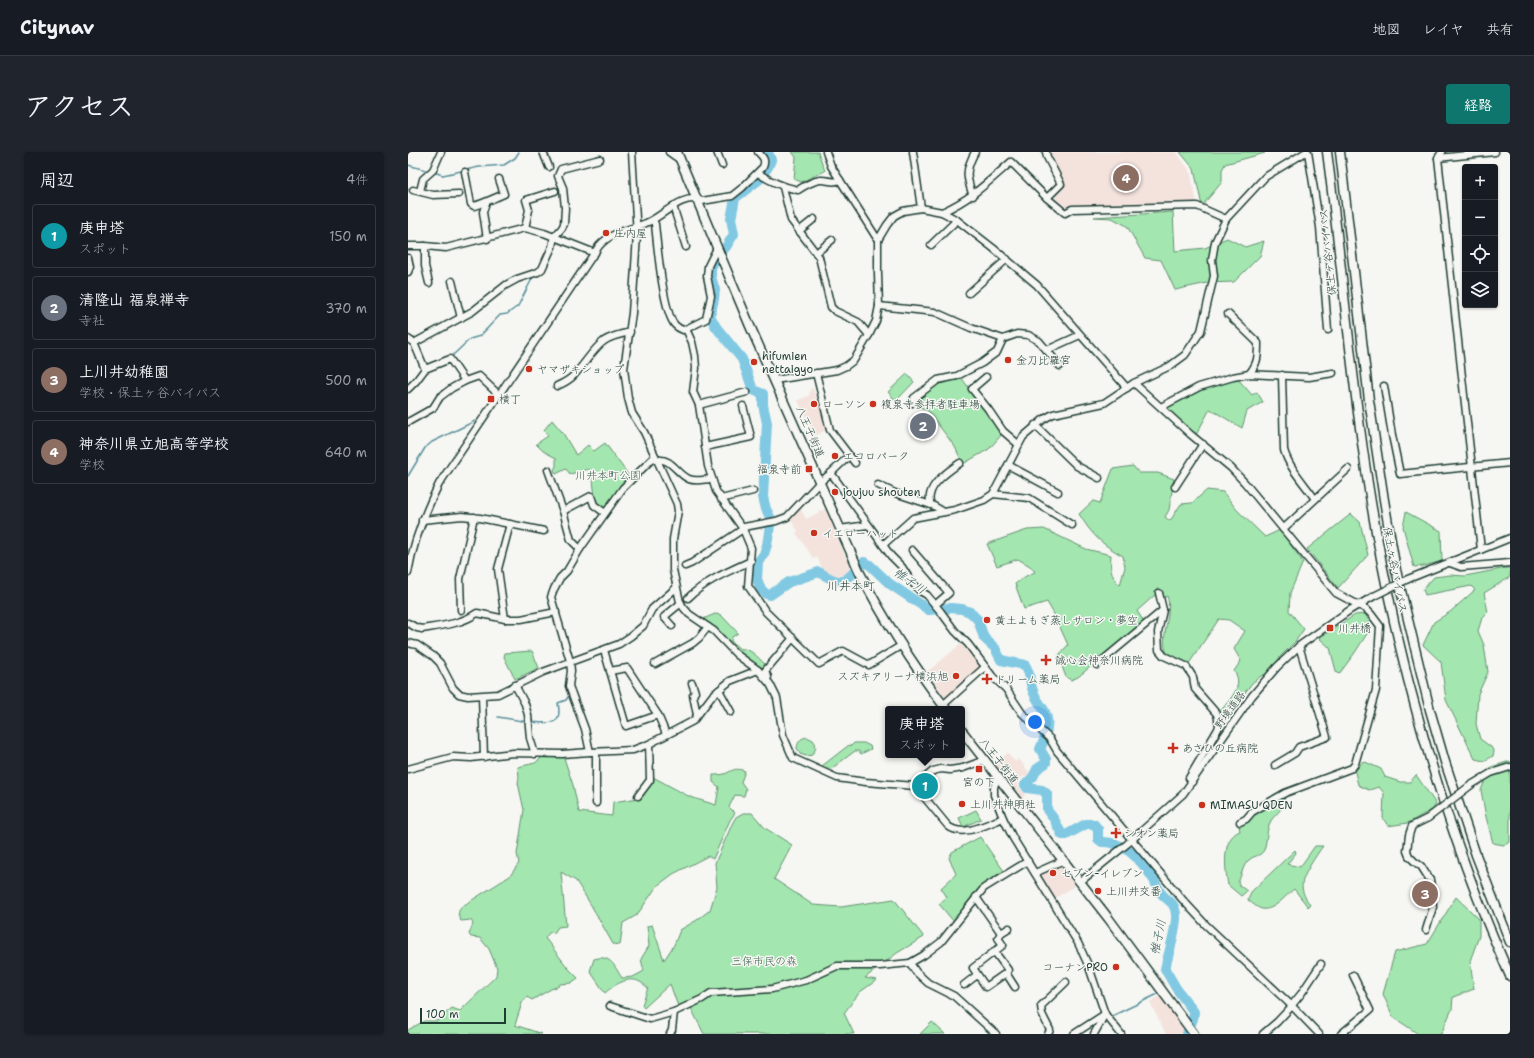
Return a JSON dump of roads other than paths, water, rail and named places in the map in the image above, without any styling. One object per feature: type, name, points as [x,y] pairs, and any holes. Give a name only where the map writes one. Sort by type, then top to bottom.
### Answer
[{"type":"highway","name":"保土ヶ谷バイパス","points":[[1328,152],[1356,400],[1369,491],[1385,578],[1403,658],[1439,788],[1469,874],[1510,976]]},
{"type":"highway","name":"保土ヶ谷バイパス","points":[[1340,152],[1369,400],[1396,570],[1423,682],[1445,762],[1476,855],[1510,942]]},
{"type":"highway","name":"八王子街道","points":[[678,156],[750,326],[776,380],[819,483],[860,573],[874,601],[902,645],[944,706]]},
{"type":"highway","name":"八王子街道","points":[[965,735],[1062,861],[1109,919],[1193,1034]]},
{"type":"street","points":[[441,152],[431,172],[423,179],[416,190],[433,195],[459,194]]},
{"type":"street","points":[[543,152],[549,166]]},
{"type":"street","points":[[632,152],[637,226],[630,332],[624,369],[628,398],[632,413],[656,458],[677,504],[678,511],[673,539],[673,570],[676,588],[681,603],[689,614],[722,639],[736,654],[758,670],[768,682],[776,698],[783,735],[793,758],[837,778],[915,786],[934,771],[941,769],[950,770],[963,768],[984,760]]},
{"type":"street","points":[[669,152],[678,156]]},
{"type":"street","points":[[717,152],[722,166]]},
{"type":"street","points":[[408,573],[426,508],[439,484],[498,394],[604,240],[610,236],[653,220],[673,206],[689,200],[697,199],[702,201],[732,196],[761,175],[764,162],[763,158],[758,152]]},
{"type":"street","points":[[826,152],[831,166],[878,240]]},
{"type":"street","points":[[912,152],[921,208]]},
{"type":"street","points":[[973,196],[967,181],[967,171],[968,164],[975,152]]},
{"type":"street","points":[[1046,152],[1047,158],[1061,184],[1047,198]]},
{"type":"street","points":[[883,544],[913,518],[944,512],[973,504],[984,500],[993,494],[1018,444],[1036,425],[1054,414],[1104,402],[1185,355],[1201,330],[1214,276],[1212,260],[1215,242],[1226,219],[1231,212],[1250,195],[1265,177],[1307,152],[1320,227],[1328,330]]},
{"type":"street","points":[[1442,152],[1438,158],[1480,550]]},
{"type":"street","points":[[1438,158],[1495,152]]},
{"type":"street","points":[[414,343],[473,311],[506,285],[542,269],[552,247],[554,236],[564,224],[565,208],[562,188],[558,176],[561,170],[600,159]]},
{"type":"street","points":[[942,212],[973,196],[1011,162],[1047,198],[1065,213],[1072,209],[1197,206],[1226,219]]},
{"type":"street","points":[[464,172],[472,204],[474,206],[486,203],[504,194],[499,179]]},
{"type":"street","points":[[761,175],[783,187],[798,190],[805,185],[820,180],[836,182],[840,180]]},
{"type":"street","points":[[783,187],[791,220],[816,253],[822,265],[831,307],[835,311],[858,322],[870,335]]},
{"type":"street","points":[[526,228],[529,210],[526,200],[555,190]]},
{"type":"street","points":[[486,203],[483,212],[487,239]]},
{"type":"street","points":[[673,206],[686,247]]},
{"type":"street","points":[[776,380],[837,370],[854,360],[870,335],[876,321],[879,306],[878,240],[894,216],[904,211],[921,208],[942,212],[957,220],[1007,259],[1037,285],[1127,388]]},
{"type":"street","points":[[799,231],[814,219]]},
{"type":"street","points":[[653,220],[655,224],[660,272],[670,316],[674,324],[683,330],[706,319],[711,296],[707,276],[708,266],[719,252]]},
{"type":"street","points":[[931,245],[957,220]]},
{"type":"street","points":[[408,246],[446,248],[487,239],[526,228],[554,236],[595,253]]},
{"type":"street","points":[[816,253],[832,240]]},
{"type":"street","points":[[425,246],[425,266],[429,283]]},
{"type":"street","points":[[408,258],[410,267],[408,272]]},
{"type":"street","points":[[969,293],[1007,259]]},
{"type":"street","points":[[452,281],[461,318]]},
{"type":"street","points":[[879,306],[935,312],[971,328],[1003,339],[1017,334],[1028,335],[1039,341],[1060,366]]},
{"type":"street","points":[[1228,314],[1258,344],[1258,359],[1249,374]]},
{"type":"street","points":[[686,329],[692,342],[695,356],[696,368],[693,392],[699,405],[708,466],[716,491],[743,529],[751,548],[748,586],[766,612],[818,664],[843,650],[869,665],[902,645]]},
{"type":"street","points":[[557,386],[569,380],[576,374],[603,341],[614,336],[630,332]]},
{"type":"street","points":[[1047,350],[1080,335]]},
{"type":"street","points":[[408,339],[414,343],[425,369]]},
{"type":"street","points":[[912,402],[914,398],[938,380],[957,376],[997,352],[1003,339]]},
{"type":"street","points":[[408,389],[425,369],[450,359],[465,381]]},
{"type":"street","points":[[816,373],[830,430],[855,463]]},
{"type":"street","points":[[1161,407],[1199,387],[1233,377],[1249,374],[1309,377],[1333,373]]},
{"type":"street","points":[[1282,375],[1284,450],[1291,466],[1316,499]]},
{"type":"street","points":[[408,422],[433,408],[440,397],[452,388],[479,376],[498,394]]},
{"type":"street","points":[[986,377],[972,389],[1003,431],[1018,444]]},
{"type":"street","points":[[1134,384],[1231,468],[1336,593],[1371,614],[1380,626],[1376,690],[1355,764],[1352,768],[1285,793],[1252,812],[1246,819],[1240,822]]},
{"type":"street","points":[[1384,386],[1400,474],[1510,463]]},
{"type":"street","points":[[699,405],[746,392]]},
{"type":"street","points":[[705,447],[751,437],[744,406]]},
{"type":"street","points":[[1036,425],[1077,466],[1099,478]]},
{"type":"street","points":[[1175,487],[1202,444]]},
{"type":"street","points":[[685,566],[692,563],[744,527],[776,521],[787,517],[848,455]]},
{"type":"street","points":[[656,458],[661,459],[675,467],[683,476],[689,479],[712,479]]},
{"type":"street","points":[[596,803],[593,752],[570,686],[570,661],[551,597],[560,578],[567,571],[580,549],[623,488],[656,458]]},
{"type":"street","points":[[931,505],[930,496],[932,490],[939,480],[960,463]]},
{"type":"street","points":[[1008,465],[1058,492]]},
{"type":"street","points":[[1283,529],[1348,469]]},
{"type":"street","points":[[548,470],[563,511],[571,540],[580,549]]},
{"type":"street","points":[[831,473],[867,525],[891,556],[902,567],[911,581],[935,605],[955,631],[968,644],[993,677],[1006,689],[1022,713],[1050,739],[1055,749],[1129,842],[1205,924],[1292,1005],[1319,1034]]},
{"type":"street","points":[[878,485],[895,493],[931,505],[944,512]]},
{"type":"street","points":[[721,499],[753,491]]},
{"type":"street","points":[[993,494],[1029,498],[1072,525]]},
{"type":"street","points":[[563,511],[591,496],[594,505],[605,514]]},
{"type":"street","points":[[422,520],[462,516],[474,517],[544,532]]},
{"type":"street","points":[[461,610],[460,579],[474,517]]},
{"type":"street","points":[[505,619],[498,569],[510,524]]},
{"type":"street","points":[[840,529],[867,525]]},
{"type":"street","points":[[1450,563],[1510,538]]},
{"type":"street","points":[[912,550],[949,593],[935,605]]},
{"type":"street","points":[[688,598],[698,589],[727,571],[751,561]]},
{"type":"street","points":[[1450,563],[1461,567],[1510,563]]},
{"type":"street","name":"野境道路","points":[[1080,882],[1176,801],[1192,782],[1252,696],[1277,667],[1299,646],[1358,605],[1374,596],[1408,579],[1450,563]]},
{"type":"street","points":[[408,643],[417,645],[440,663],[453,688],[459,694],[468,696],[482,696],[498,694],[543,672],[619,644],[643,626],[652,608],[676,588]]},
{"type":"street","points":[[1159,593],[1163,610],[1158,632],[1159,650],[1164,656],[1186,666],[1193,678],[1195,689],[1217,714],[1219,725],[1189,778],[1192,782]]},
{"type":"street","points":[[672,626],[664,617],[681,603]]},
{"type":"street","points":[[1097,665],[1163,610]]},
{"type":"street","points":[[408,623],[422,629],[456,622],[469,618],[477,613],[505,619],[521,619],[556,612]]},
{"type":"street","points":[[655,664],[693,643],[708,627]]},
{"type":"street","points":[[768,682],[769,679],[765,671],[793,638]]},
{"type":"street","points":[[1274,765],[1295,753],[1299,747],[1327,737],[1299,646]]},
{"type":"street","points":[[604,650],[626,726],[658,715]]},
{"type":"street","points":[[946,706],[985,667]]},
{"type":"street","points":[[610,672],[627,668],[658,715],[666,734]]},
{"type":"street","points":[[408,769],[453,757],[484,757],[500,754],[562,754],[633,750],[649,744],[693,721],[718,690],[730,681],[758,670]]},
{"type":"street","points":[[692,683],[695,692],[693,695],[697,715]]},
{"type":"street","points":[[516,685],[525,704],[528,715],[530,738],[535,754]]},
{"type":"street","points":[[718,690],[731,712]]},
{"type":"street","points":[[482,696],[484,757]]},
{"type":"street","points":[[638,796],[650,780],[649,744]]},
{"type":"street","points":[[1426,930],[1433,907],[1432,894],[1430,880],[1422,866],[1409,856],[1407,850],[1412,826],[1428,818],[1471,785],[1491,773],[1510,767]]},
{"type":"street","points":[[998,776],[994,787],[994,795],[1003,818],[1013,838],[1078,943],[1089,967],[1105,1014],[1121,1034]]},
{"type":"street","points":[[915,786],[948,826],[955,831],[975,828],[1003,818]]},
{"type":"street","points":[[610,1006],[650,1019],[674,1012],[702,999],[711,993],[772,988],[806,980],[837,966],[880,966],[910,963],[924,955],[941,942],[984,888],[1028,861]]},
{"type":"street","points":[[1035,873],[1062,861]]},
{"type":"street","points":[[976,897],[1001,933]]},
{"type":"street","points":[[1006,973],[986,987],[973,968],[1003,945],[998,938],[1001,933],[1009,928]]},
{"type":"street","points":[[994,951],[1008,970],[1006,973],[1015,987]]},
{"type":"street","points":[[910,963],[916,972],[928,983],[954,996],[995,1033]]},
{"type":"street","points":[[1263,1034],[1277,1022],[1292,1005],[1321,964]]},
{"type":"street","points":[[964,985],[977,975]]},
{"type":"street","points":[[1341,1034],[1370,1010],[1353,975]]},
{"type":"street","points":[[1048,1034],[1050,1030],[1042,1014],[1041,1006],[1066,982]]},
{"type":"street","points":[[670,1034],[672,1030],[674,1012]]},
{"type":"street","points":[[1074,1034],[1105,1014]]},
{"type":"street","points":[[1094,1034],[1105,1014]]},
{"type":"waterway","points":[[433,172],[443,175],[479,167],[504,165],[515,158],[519,152]]},
{"type":"waterway","name":"帷子川","points":[[768,152],[771,160],[760,179],[735,198],[731,219],[734,234],[726,247],[716,257],[711,268],[711,277],[715,290],[710,316],[716,327],[742,359],[753,390],[763,394],[763,405],[767,423],[763,497],[766,509],[771,519],[767,545],[764,554],[758,562],[757,579],[761,589],[766,594],[770,595],[789,582],[819,572],[835,580],[844,580],[864,562],[870,565],[890,584],[929,610],[951,608],[962,609],[970,612],[978,620],[984,638],[995,648],[1001,660],[1025,665],[1034,694],[1044,710],[1047,720],[1044,740],[1040,749],[1046,759],[1046,763],[1037,769],[1033,777],[1025,785],[1027,788],[1042,790],[1047,794],[1047,810],[1054,819],[1062,835],[1066,835],[1086,824],[1094,824],[1098,829],[1098,839],[1102,842],[1118,845],[1138,859],[1154,880],[1161,893],[1173,904],[1176,920],[1165,969],[1176,988],[1194,1012],[1187,1034]]},
{"type":"waterway","points":[[408,165],[429,171]]},
{"type":"waterway","points":[[453,355],[470,339],[480,336],[500,315],[507,314],[518,306],[534,275]]},
{"type":"waterway","points":[[408,476],[425,448],[432,442],[475,421]]},
{"type":"waterway","points":[[531,722],[549,723],[556,720],[559,711],[558,703],[566,700],[568,697]]},
{"type":"waterway","points":[[498,717],[528,722]]},
{"type":"waterway","points":[[1112,1016],[1158,994]]},
{"type":"place","name":"神奈川県立旭高等学校","points":[[1126,178]]},
{"type":"place","name":"庄内屋","points":[[606,233]]},
{"type":"place","name":"金刀比羅宮","points":[[1008,360]]},
{"type":"place","name":"hifumien nettaigyo","points":[[754,362]]},
{"type":"place","name":"ヤマザキショップ","points":[[529,369]]},
{"type":"place","name":"横丁","points":[[491,399]]},
{"type":"place","name":"ローソン","points":[[814,404]]},
{"type":"place","name":"複泉寺参拝者駐車場","points":[[873,404]]},
{"type":"place","name":"清隆山 福泉禅寺","points":[[923,426]]},
{"type":"place","name":"エコロパーク","points":[[835,456]]},
{"type":"place","name":"福泉寺前","points":[[809,469]]},
{"type":"place","name":"joujuu shouten","points":[[835,492]]},
{"type":"place","name":"イエローハット","points":[[814,533]]},
{"type":"place","name":"黄土よもぎ蒸しサロン・夢空","points":[[987,620]]},
{"type":"place","name":"川井橋","points":[[1330,628]]},
{"type":"place","name":"誠心会神奈川病院","points":[[1046,660]]},
{"type":"place","name":"スズキアリーナ横浜旭","points":[[956,676]]},
{"type":"place","name":"ドリーム薬局","points":[[987,679]]},
{"type":"place","name":"あさひの丘病院","points":[[1173,748]]},
{"type":"place","name":"宮の下","points":[[979,769]]},
{"type":"place","name":"庚申塔","points":[[925,786]]},
{"type":"place","name":"上川井神明社","points":[[962,804]]},
{"type":"place","name":"MIMASU QDEN","points":[[1202,805]]},
{"type":"place","name":"シオン薬局","points":[[1116,833]]},
{"type":"place","name":"セブン-イレブン","points":[[1053,873]]},
{"type":"place","name":"上川井交番","points":[[1098,891]]},
{"type":"place","name":"上川井幼稚園","points":[[1425,894]]},
{"type":"place","name":"コーナンPRO","points":[[1116,967]]},
{"type":"district","name":"川井本町","points":[[851,586]]},
{"type":"park label","name":"川井本町公園","points":[[608,475]]},
{"type":"park label","name":"三保市民の森","points":[[764,961]]}]
